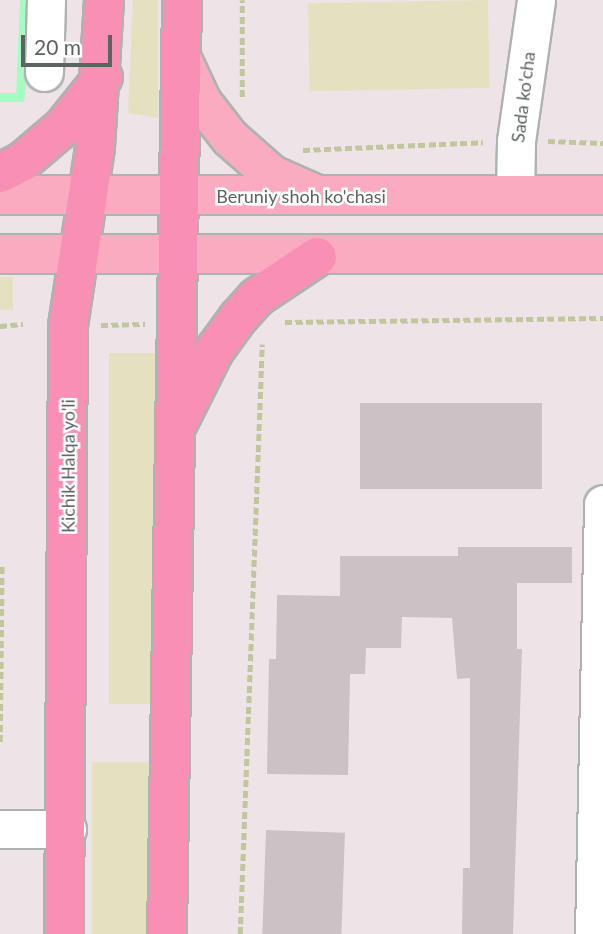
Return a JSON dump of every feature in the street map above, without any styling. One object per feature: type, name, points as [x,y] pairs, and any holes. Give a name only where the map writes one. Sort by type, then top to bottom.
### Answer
[{"type":"highway","name":"Kichik Halqa yo'li","points":[[64,934],[68,326],[103,77],[104,0]]},
{"type":"highway","points":[[167,934],[182,0]]},
{"type":"highway","points":[[0,173],[22,162],[63,127],[103,77]]},
{"type":"highway","points":[[174,431],[214,351],[238,318],[257,297],[317,257]]},
{"type":"main road","points":[[181,57],[202,102],[251,159],[272,176],[322,196]]},
{"type":"main road","name":"Beruniy shoh ko'chasi","points":[[0,195],[603,195]]},
{"type":"main road","points":[[0,254],[317,257],[603,254]]},
{"type":"street","points":[[44,72],[46,0]]},
{"type":"street","name":"Sada ko'cha","points":[[515,194],[516,141],[536,0]]},
{"type":"street","points":[[597,916],[603,504]]},
{"type":"street","points":[[0,829],[66,829]]},
{"type":"path","points":[[242,0],[243,106]]},
{"type":"path","points":[[294,150],[516,141],[603,143]]},
{"type":"path","points":[[272,322],[603,318]]},
{"type":"path","points":[[0,326],[23,324]]},
{"type":"path","points":[[100,326],[158,324]]},
{"type":"path","points":[[240,934],[262,341]]},
{"type":"path","points":[[0,743],[2,565]]},
{"type":"shaded area","points":[[133,0],[158,0],[158,118],[128,113]]},
{"type":"shaded area","points":[[488,0],[490,88],[310,91],[308,3]]},
{"type":"shaded area","points":[[0,277],[13,277],[13,310],[0,310]]},
{"type":"shaded area","points":[[109,353],[157,353],[157,704],[109,704]]},
{"type":"shaded area","points":[[92,762],[149,762],[149,934],[92,934]]},
{"type":"building","points":[[360,403],[542,403],[542,489],[360,489]]},
{"type":"building","points":[[458,547],[572,547],[572,583],[517,583],[517,649],[522,649],[513,934],[462,934],[463,868],[470,868],[470,678],[457,679],[452,618],[402,617],[401,648],[366,648],[365,674],[350,674],[348,775],[267,774],[269,659],[276,659],[277,595],[340,596],[340,556],[458,556]]},
{"type":"building","points":[[266,830],[345,833],[341,934],[262,934]]},
{"type":"waterway","points":[[0,97],[20,97],[24,0]]}]
